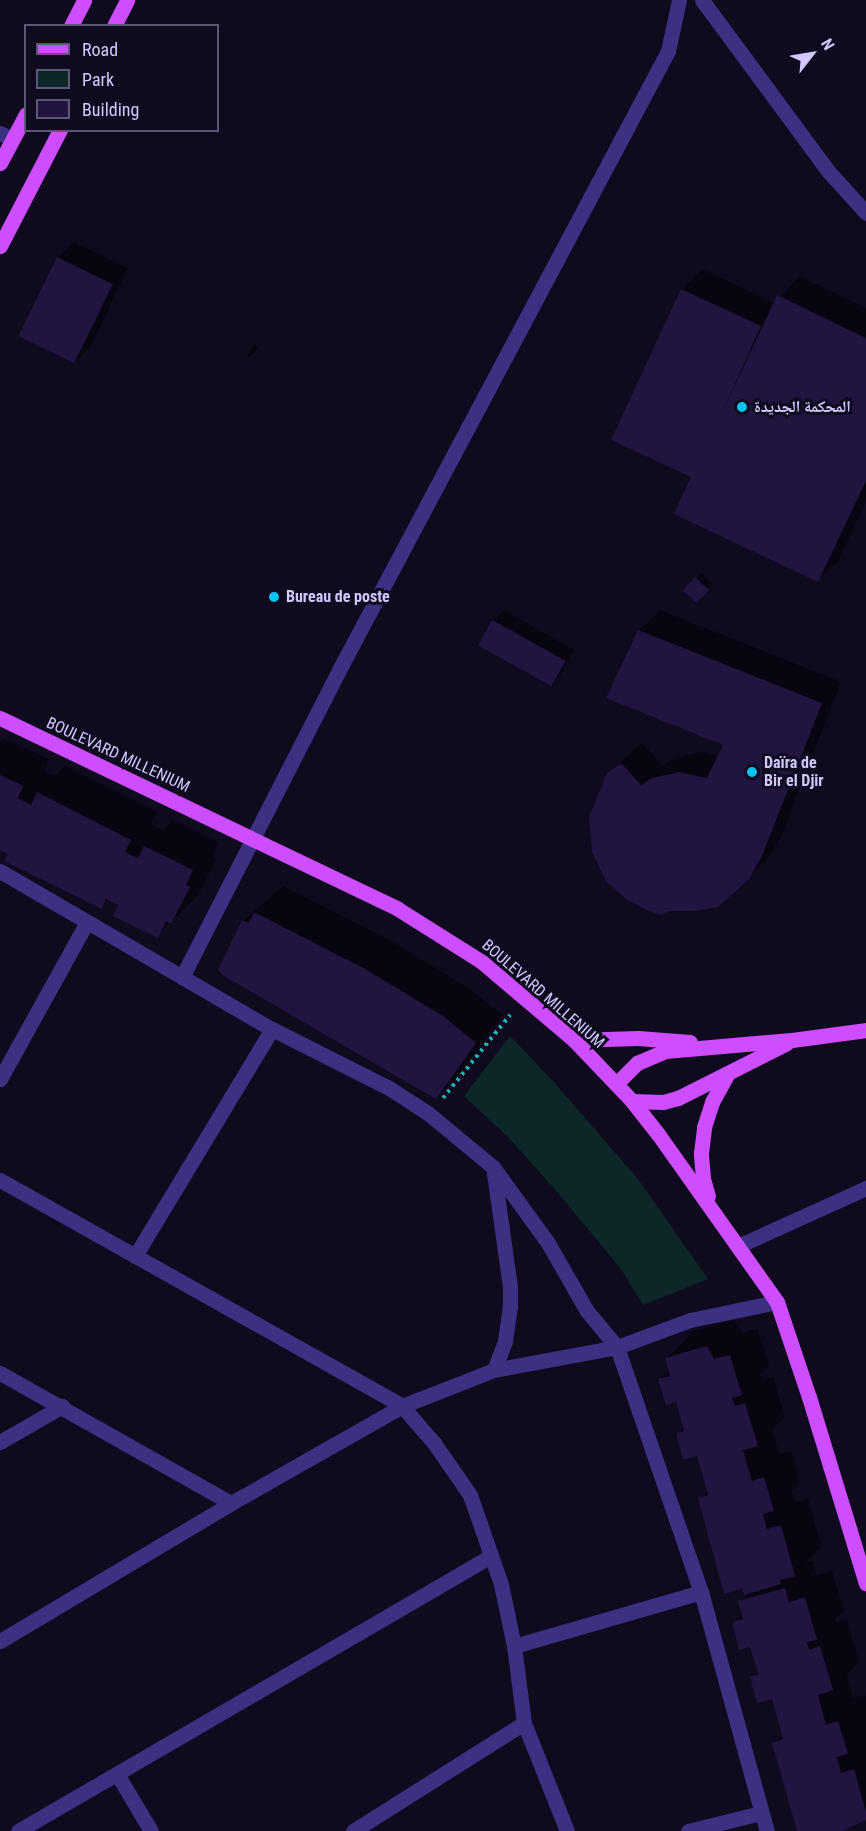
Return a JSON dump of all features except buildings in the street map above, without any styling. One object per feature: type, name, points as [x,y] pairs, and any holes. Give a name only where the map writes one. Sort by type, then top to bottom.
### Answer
[{"type":"main road","points":[[72,24],[84,0]]},
{"type":"main road","points":[[115,24],[127,0]]},
{"type":"main road","points":[[0,163],[6,136],[24,116]]},
{"type":"main road","points":[[0,246],[59,132]]},
{"type":"main road","name":"BOULEVARD MILLENIUM","points":[[0,718],[398,909],[482,962],[574,1040],[632,1101],[712,1208],[777,1302],[809,1397],[866,1583]]},
{"type":"main road","points":[[616,1084],[637,1063],[665,1051],[792,1040],[866,1030]]},
{"type":"main road","points":[[574,1040],[638,1038],[717,1046]]},
{"type":"main road","points":[[632,1101],[663,1102],[678,1098],[792,1040]]},
{"type":"main road","points":[[712,1208],[703,1178],[701,1153],[704,1127],[728,1073]]},
{"type":"street","points":[[182,977],[252,838],[668,51],[679,0]]},
{"type":"street","points":[[702,0],[822,163],[866,213]]},
{"type":"street","points":[[0,872],[272,1029],[389,1088],[429,1114],[493,1167],[548,1243],[587,1311],[617,1347],[701,1592],[767,1831]]},
{"type":"street","points":[[0,1079],[87,922]]},
{"type":"street","points":[[135,1256],[272,1029]]},
{"type":"street","points":[[493,1167],[510,1287],[508,1323],[494,1370]]},
{"type":"street","points":[[0,1180],[402,1406],[434,1443],[470,1495],[501,1584],[514,1646],[524,1722],[567,1831]]},
{"type":"street","points":[[738,1246],[866,1188]]},
{"type":"street","points":[[0,1641],[231,1503],[402,1406],[494,1370],[617,1347],[690,1320],[777,1302]]},
{"type":"street","points":[[0,1373],[231,1503]]},
{"type":"street","points":[[0,1442],[62,1406]]},
{"type":"street","points":[[18,1831],[491,1556]]},
{"type":"street","points":[[514,1646],[701,1592]]},
{"type":"street","points":[[353,1831],[524,1722]]},
{"type":"street","points":[[117,1774],[151,1831]]},
{"type":"street","points":[[688,1831],[761,1813]]},
{"type":"path","points":[[429,1114],[524,998]]},
{"type":"green space","points":[[510,1036],[552,1080],[638,1179],[708,1279],[643,1305],[621,1269],[559,1194],[509,1138],[464,1096]]},
{"type":"place","name":"المحكمة الجديدة","points":[[742,407]]},
{"type":"place","name":"Bureau de poste","points":[[274,597]]},
{"type":"place","name":"Daïra de Bir el Djir","points":[[752,772]]}]
